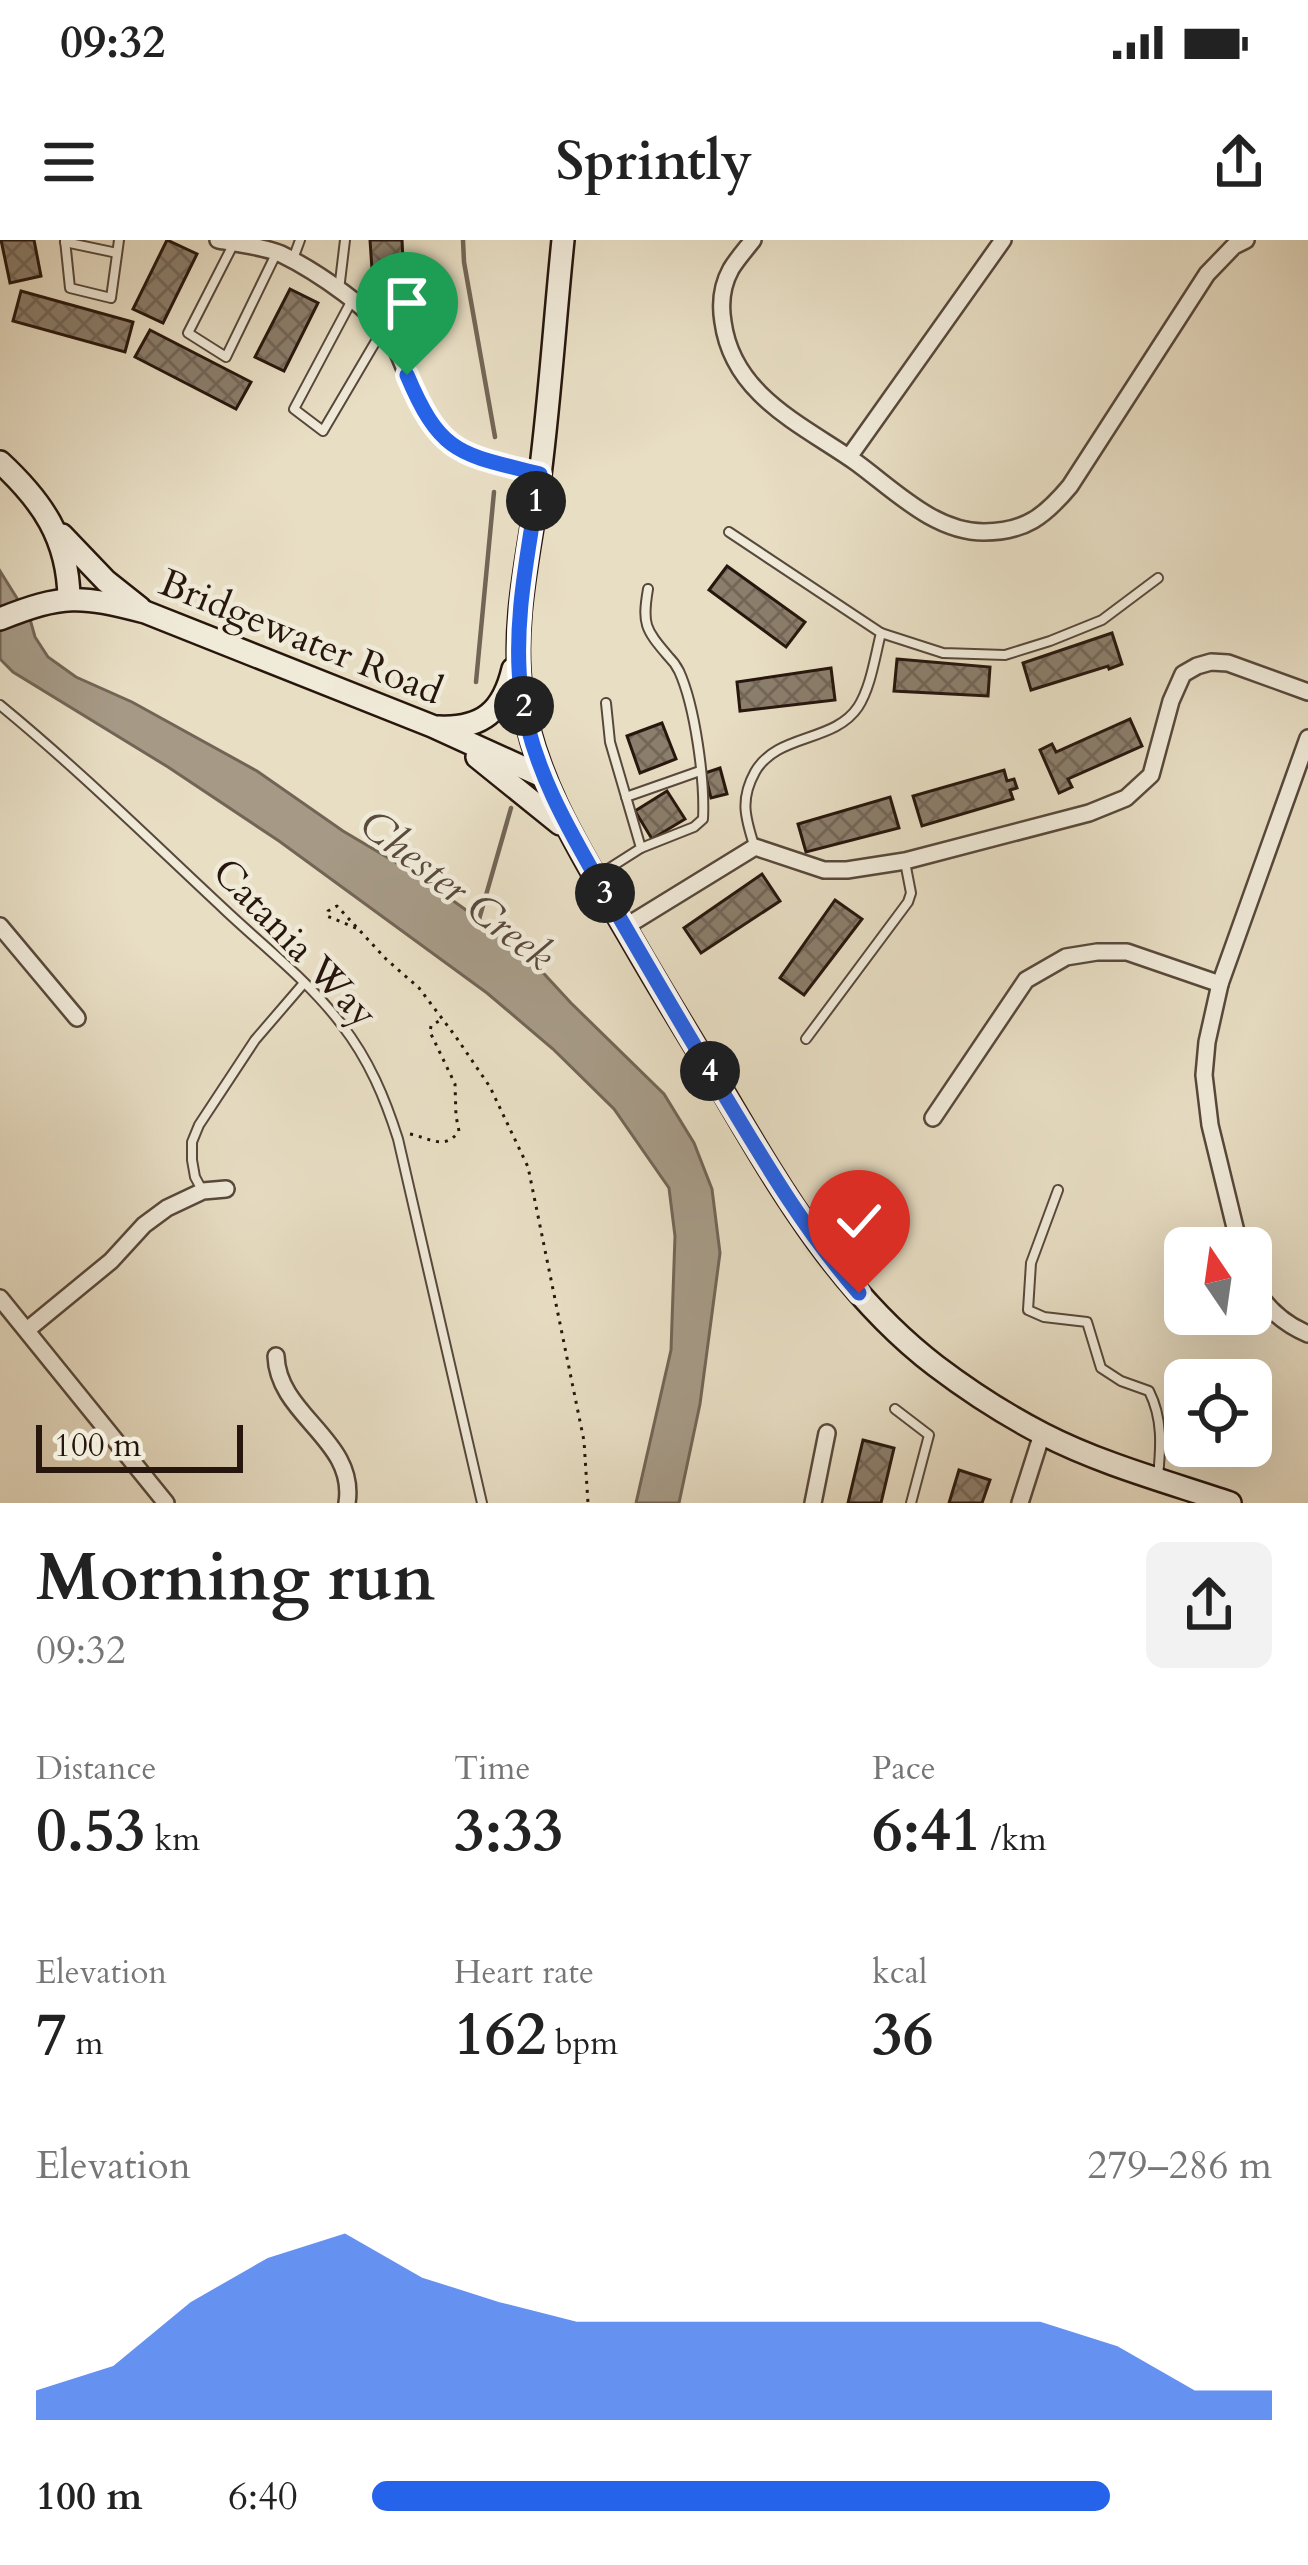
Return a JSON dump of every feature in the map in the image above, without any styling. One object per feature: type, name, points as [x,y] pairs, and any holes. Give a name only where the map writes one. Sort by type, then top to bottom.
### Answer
[{"type":"street","points":[[563,240],[518,651],[521,693],[544,777],[573,838],[770,1172],[834,1264],[879,1316],[935,1365],[1042,1434],[1215,1500]]},
{"type":"street","points":[[753,240],[731,269],[720,302],[725,337],[738,370],[763,400],[944,525],[981,532],[1010,530],[1048,513],[1070,487],[1207,274],[1246,240]]},
{"type":"street","points":[[849,457],[1003,240]]},
{"type":"street","points":[[226,242],[257,244],[277,252],[377,318],[430,424],[466,455],[540,474]]},
{"type":"street","points":[[0,461],[53,525],[145,612]]},
{"type":"street","points":[[53,525],[67,562],[69,598]]},
{"type":"street","name":"Bridgewater Road","points":[[0,620],[69,598],[145,612],[432,726],[544,777]]},
{"type":"street","points":[[432,726],[477,722],[496,708],[507,695],[518,651]]},
{"type":"street","points":[[625,927],[755,847],[824,870],[847,870],[905,861],[1089,813],[1126,798],[1151,775],[1183,674],[1197,666],[1228,663],[1308,692]]},
{"type":"street","points":[[432,726],[504,776],[573,838]]},
{"type":"street","points":[[1235,1227],[1210,1125],[1204,1075],[1207,1042],[1220,984],[1308,738]]},
{"type":"street","points":[[0,926],[76,1018]]},
{"type":"street","points":[[932,1118],[1026,980],[1066,957],[1127,952],[1220,984]]},
{"type":"street","points":[[27,1330],[112,1261],[144,1225],[167,1208],[202,1191],[226,1189]]},
{"type":"street","points":[[0,1298],[166,1503]]},
{"type":"street","points":[[1272,1312],[1308,1334]]},
{"type":"street","points":[[275,1355],[285,1390],[345,1466],[350,1483],[347,1503]]},
{"type":"street","points":[[813,1503],[827,1432]]},
{"type":"street","points":[[1020,1503],[1042,1434]]},
{"type":"lane","points":[[117,253],[65,241],[70,288],[111,298],[119,240]]},
{"type":"lane","points":[[292,261],[300,240]]},
{"type":"lane","points":[[345,240],[346,296],[294,409],[322,430],[384,328]]},
{"type":"lane","points":[[226,242],[188,333],[226,357],[277,252]]},
{"type":"lane","points":[[729,532],[881,634],[943,652],[1005,655],[1050,641],[1102,620],[1158,578]]},
{"type":"lane","points":[[596,877],[641,848],[703,819],[697,740],[678,669],[646,629],[648,589]]},
{"type":"lane","points":[[755,847],[744,807],[759,765],[788,744],[847,719],[859,706],[881,634]]},
{"type":"lane","points":[[606,703],[610,742],[641,848]]},
{"type":"lane","name":"Catania Way","points":[[0,705],[304,983],[341,1023],[378,1081],[396,1133],[482,1503]]},
{"type":"lane","points":[[626,797],[700,771]]},
{"type":"lane","points":[[806,1039],[908,902],[911,893],[905,861]]},
{"type":"lane","points":[[202,1191],[192,1160],[200,1125],[255,1040],[304,983]]},
{"type":"lane","points":[[1058,1190],[1031,1263],[1028,1310],[1044,1317],[1087,1322],[1101,1368],[1149,1391],[1158,1409],[1162,1444],[1158,1478]]},
{"type":"lane","points":[[895,1409],[929,1435],[911,1503]]},
{"type":"path","points":[[356,928],[335,922],[328,911],[337,906],[345,912],[419,988],[490,1087],[528,1167],[584,1441],[588,1503]]},
{"type":"path","points":[[396,1133],[438,1144],[453,1140],[459,1130],[455,1084],[430,1032],[442,1019]]},
{"type":"shaded area","points":[[0,571],[48,657],[76,677],[132,702],[257,771],[417,875],[522,950],[664,1094],[694,1143],[712,1189],[720,1253],[700,1404],[679,1503],[636,1503],[671,1350],[675,1236],[669,1188],[614,1109],[487,993],[279,841],[13,672],[0,659]]},
{"type":"building","points":[[1,240],[34,240],[41,276],[10,283]]},
{"type":"building","points":[[167,240],[197,254],[163,323],[133,309]]},
{"type":"building","points":[[370,240],[402,240],[404,282],[373,284]]},
{"type":"building","points":[[290,289],[318,303],[284,371],[255,357]]},
{"type":"building","points":[[21,291],[133,322],[125,352],[13,321]]},
{"type":"building","points":[[150,330],[251,382],[236,409],[135,357]]},
{"type":"building","points":[[727,566],[805,622],[786,647],[709,590]]},
{"type":"building","points":[[1112,633],[1122,664],[1031,690],[1023,663]]},
{"type":"building","points":[[897,659],[990,667],[988,696],[894,691]]},
{"type":"building","points":[[831,668],[835,700],[740,711],[737,682]]},
{"type":"building","points":[[1130,719],[1142,746],[1068,779],[1072,787],[1059,793],[1040,750],[1052,744],[1056,752]]},
{"type":"building","points":[[662,723],[676,759],[640,773],[627,736]]},
{"type":"building","points":[[720,768],[727,794],[711,798],[705,773]]},
{"type":"building","points":[[1004,770],[1007,781],[1014,779],[1017,788],[1010,790],[1013,799],[922,826],[913,796]]},
{"type":"building","points":[[667,791],[685,819],[652,839],[635,811]]},
{"type":"building","points":[[890,797],[899,828],[806,852],[798,824]]},
{"type":"building","points":[[762,874],[780,901],[701,953],[684,928]]},
{"type":"building","points":[[835,900],[862,919],[804,995],[780,978]]},
{"type":"building","points":[[863,1440],[894,1448],[881,1503],[848,1503]]},
{"type":"building","points":[[959,1470],[990,1480],[982,1503],[949,1503]]},
{"type":"waterway","points":[[463,240],[495,437]]},
{"type":"waterway","points":[[476,682],[494,492]]},
{"type":"waterway","name":"Chester Creek","points":[[478,923],[511,808]]},
{"type":"route","points":[[407,375],[430,424],[466,455],[540,474],[518,651],[521,693],[544,777],[573,838],[770,1172],[859,1293]]}]
